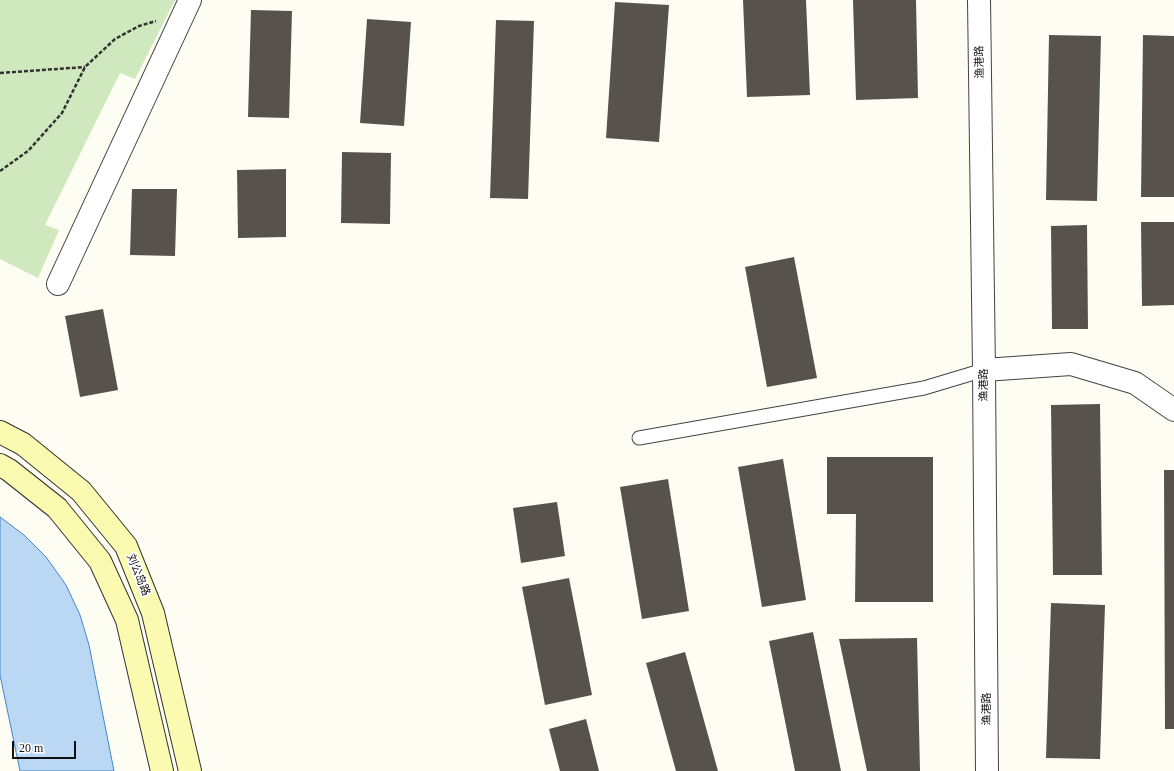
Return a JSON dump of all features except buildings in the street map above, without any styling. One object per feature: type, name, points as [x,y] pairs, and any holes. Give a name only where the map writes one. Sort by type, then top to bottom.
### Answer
[{"type":"main road","name":"刘公岛路","points":[[0,432],[23,444],[81,491],[126,546],[153,613],[190,771]]},
{"type":"main road","points":[[0,465],[9,470],[57,508],[100,561],[127,620],[162,771]]},
{"type":"street","points":[[58,284],[190,0]]},
{"type":"street","name":"渔港路","points":[[979,0],[987,771]]},
{"type":"street","points":[[984,370],[1071,364],[1135,383],[1174,410]]},
{"type":"lane","points":[[639,438],[924,388],[984,370]]},
{"type":"path","points":[[0,171],[28,151],[62,113],[85,67],[115,39],[140,26],[159,20]]},
{"type":"path","points":[[0,73],[85,67]]},
{"type":"green space","points":[[0,0],[175,0],[135,79],[120,73],[45,225],[59,230],[38,278],[0,259]]},
{"type":"water","points":[[0,517],[24,535],[46,557],[66,585],[80,615],[89,645],[114,771],[20,771],[0,675]]}]
